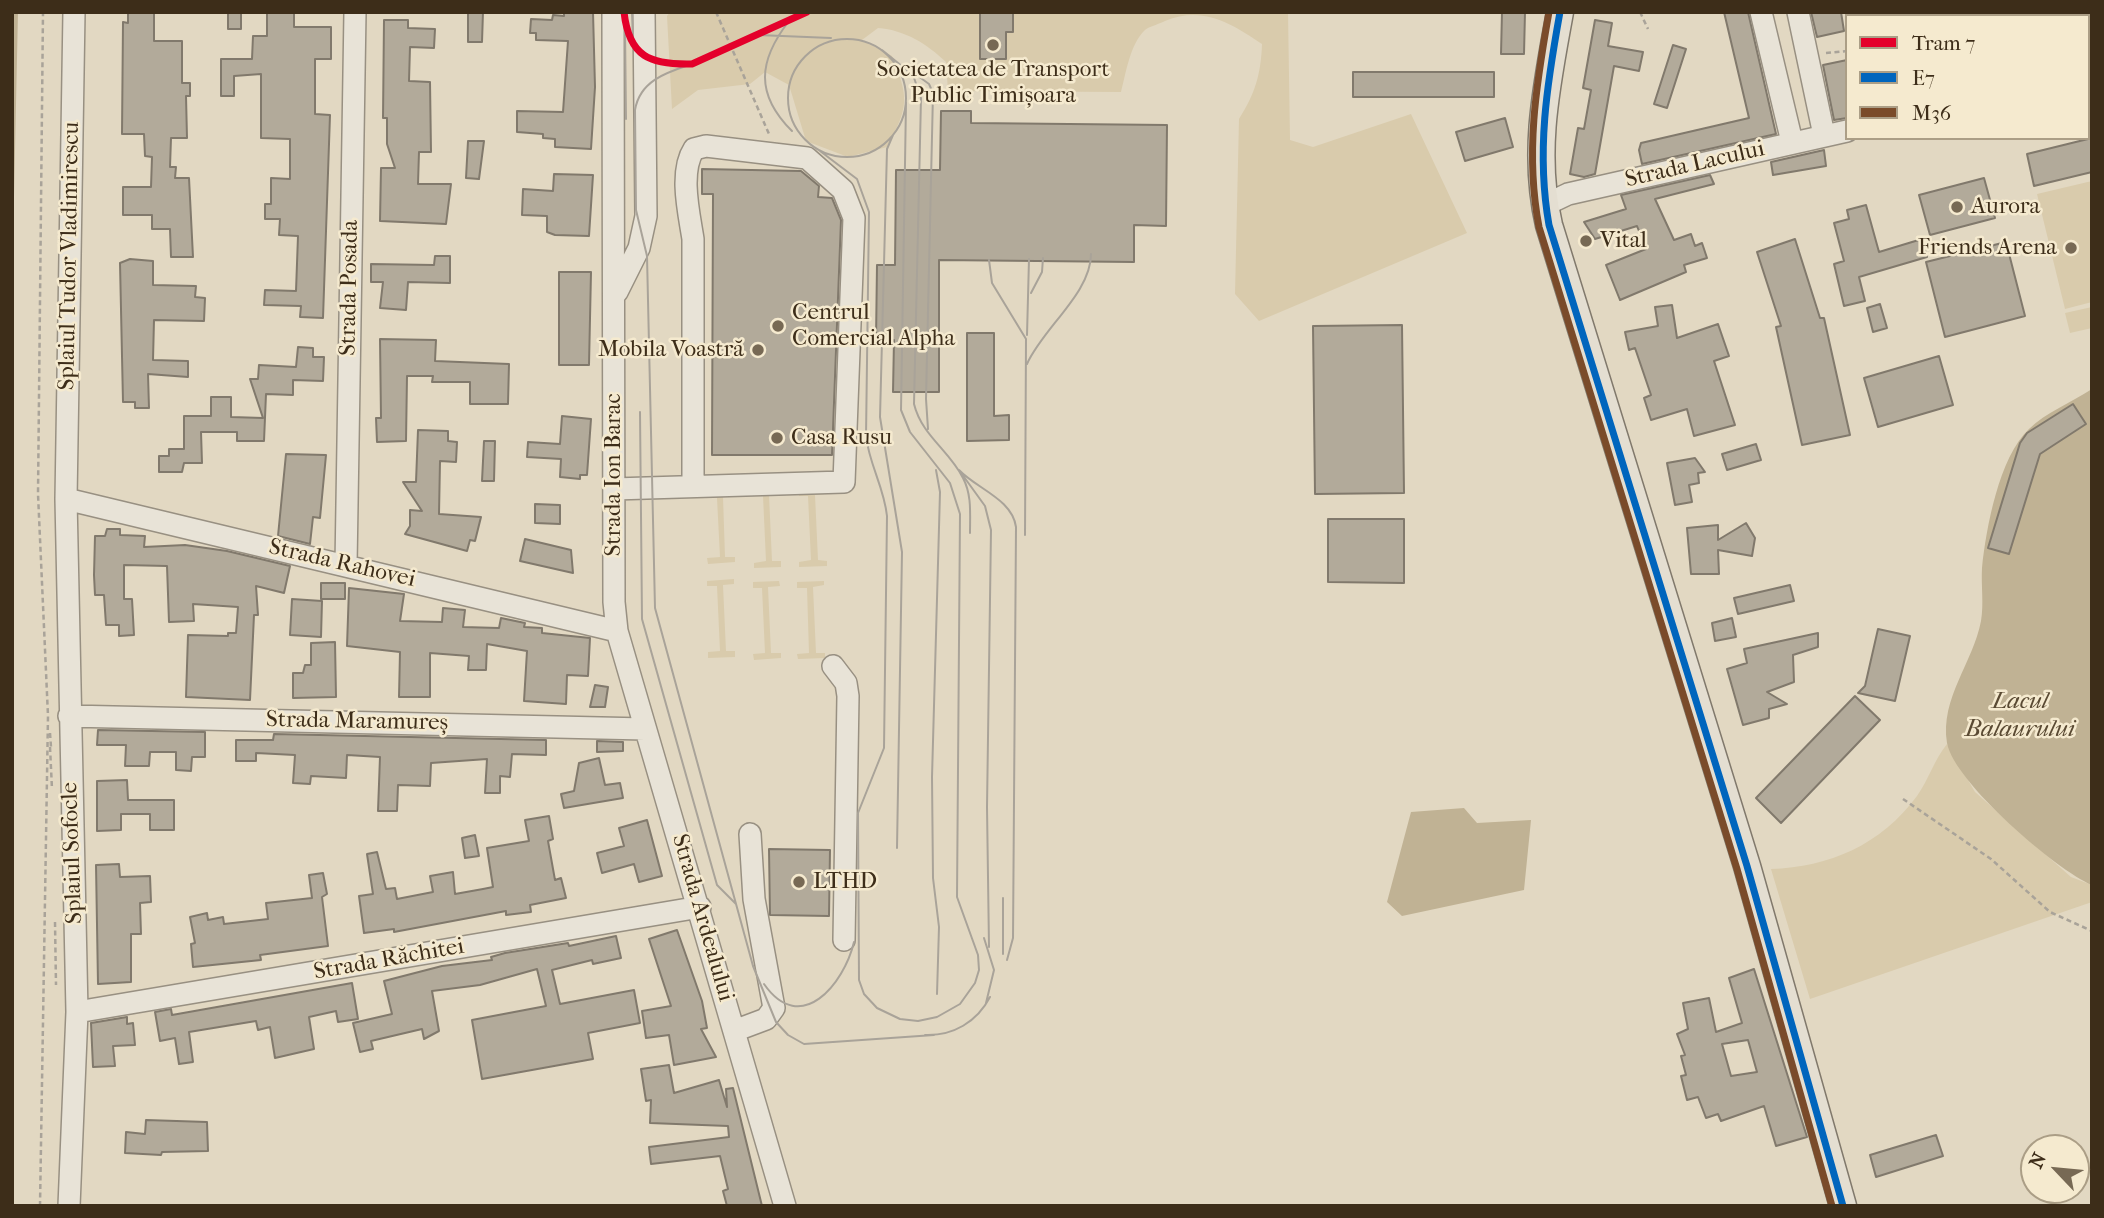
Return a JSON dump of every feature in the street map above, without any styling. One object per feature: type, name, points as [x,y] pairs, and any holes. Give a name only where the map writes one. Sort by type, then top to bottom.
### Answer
[{"type":"main road","points":[[1560,12],[1542,116],[1540,151],[1545,205],[1558,256],[1754,891],[1843,1206]]},
{"type":"street","name":"Splaiul Tudor Vladimirescu","points":[[66,499],[75,12]]},
{"type":"street","name":"Strada Posada","points":[[346,565],[355,12]]},
{"type":"street","name":"Strada Ion Barac","points":[[612,12],[617,631]]},
{"type":"street","name":"Strada Ion Barac","points":[[614,318],[619,287],[639,248],[646,216],[644,12]]},
{"type":"street","points":[[1761,12],[1792,142]]},
{"type":"street","points":[[1798,12],[1824,135]]},
{"type":"street","name":"Strada Lacului","points":[[1545,205],[1568,194],[1845,131]]},
{"type":"street","points":[[614,489],[844,482],[854,218],[843,190],[814,161],[706,146],[694,149],[688,158],[687,202],[693,239],[693,485]]},
{"type":"street","name":"Strada Rahovei","points":[[66,499],[617,631]]},
{"type":"street","name":"Splaiul Sofocle","points":[[66,499],[77,1012],[69,1206]]},
{"type":"street","name":"Strada Ardealului","points":[[617,631],[700,907],[785,1206]]},
{"type":"street","points":[[833,666],[846,683],[848,696],[844,940]]},
{"type":"street","name":"Strada Maramureș","points":[[69,716],[645,729]]},
{"type":"street","points":[[734,1031],[766,1019],[774,1007],[754,899],[750,834]]},
{"type":"street","name":"Strada Răchitei","points":[[77,1012],[700,907]]},
{"type":"path","points":[[40,1206],[48,716],[38,494],[43,12]]},
{"type":"path","points":[[716,12],[778,155]]},
{"type":"path","points":[[1640,12],[1648,30]]},
{"type":"path","points":[[1903,799],[1991,859],[2050,912],[2092,931]]},
{"type":"shaded area","points":[[670,12],[1288,12],[1290,140],[1313,147],[1411,114],[1467,233],[1259,321],[1235,294],[1239,119],[1256,83],[1262,44],[1240,30],[1216,19],[1192,15],[1165,21],[1147,29],[1132,51],[1121,92],[948,91],[946,62],[939,55],[906,35],[878,28],[862,40],[892,56],[904,92],[903,111],[887,147],[848,157],[806,141],[789,85],[765,72],[750,84],[698,90],[672,109],[667,16]]},
{"type":"shaded area","name":"Friends Arena","points":[[2092,181],[2092,302],[2065,309],[2037,194]]},
{"type":"shaded area","points":[[2092,307],[2092,328],[2070,333],[2065,313]]},
{"type":"shaded area","points":[[826,489],[826,494],[815,495],[818,560],[827,561],[827,566],[799,567],[799,562],[811,560],[808,496],[799,496],[798,490]]},
{"type":"shaded area","points":[[753,491],[780,494],[769,495],[772,561],[781,561],[781,567],[754,568],[754,563],[766,561],[763,496],[753,496]]},
{"type":"shaded area","points":[[735,492],[735,496],[723,497],[725,557],[735,557],[735,562],[708,564],[707,558],[720,557],[717,498],[708,498],[708,493]]},
{"type":"shaded area","points":[[734,579],[734,584],[723,585],[726,651],[735,651],[735,657],[708,658],[708,652],[720,651],[717,586],[707,586],[707,581]]},
{"type":"shaded area","points":[[779,581],[780,586],[768,587],[771,653],[781,653],[781,658],[754,660],[753,654],[765,653],[762,588],[753,588],[753,582]]},
{"type":"shaded area","points":[[824,581],[824,585],[813,587],[816,653],[825,653],[825,658],[798,659],[797,654],[809,653],[807,588],[797,588],[797,582]]},
{"type":"shaded area","points":[[1947,744],[1975,792],[2071,877],[2092,885],[2092,902],[1810,999],[1771,869],[1813,864],[1833,858],[1870,840],[1887,828],[1917,796]]},
{"type":"water","points":[[12,12],[18,12],[12,289]]},
{"type":"water","name":"Lacul Balaurului","points":[[2092,389],[2092,885],[2032,844],[1986,801],[1954,760],[1947,743],[1946,727],[1948,711],[1981,621],[1982,568],[1987,534],[2002,475],[2019,441],[2035,423]]},
{"type":"water","points":[[1464,808],[1477,823],[1531,820],[1524,890],[1402,916],[1387,902],[1411,812]]},
{"type":"building","points":[[128,12],[154,12],[154,41],[182,41],[182,83],[190,83],[190,96],[186,96],[187,138],[171,138],[170,167],[176,167],[175,178],[189,178],[193,257],[171,257],[170,229],[152,229],[152,215],[123,215],[123,187],[151,187],[152,157],[145,156],[144,134],[122,134],[123,22],[128,23]]},
{"type":"building","points":[[228,12],[241,12],[241,29],[228,29]]},
{"type":"building","points":[[294,12],[294,27],[331,27],[331,59],[315,59],[315,114],[330,115],[323,318],[300,317],[301,306],[264,305],[265,290],[296,291],[298,236],[279,235],[280,219],[265,219],[265,204],[271,204],[271,178],[290,179],[290,139],[261,138],[261,74],[234,76],[234,96],[221,96],[221,59],[252,59],[253,36],[267,36],[267,13]]},
{"type":"building","points":[[468,12],[483,12],[482,42],[468,42]]},
{"type":"building","points":[[564,12],[593,12],[595,87],[591,149],[555,147],[555,139],[543,138],[543,134],[517,132],[517,111],[563,112],[568,41],[536,40],[536,33],[530,33],[531,19],[552,20],[553,15],[564,16]]},
{"type":"building","name":"Societatea de Transport Public Timișoara","points":[[980,12],[1013,12],[1013,32],[1006,32],[1006,59],[980,59]]},
{"type":"building","points":[[1502,12],[1525,12],[1524,54],[1501,54]]},
{"type":"building","points":[[1724,12],[1748,12],[1776,134],[1642,164],[1639,150],[1641,143],[1749,118]]},
{"type":"building","points":[[1811,12],[1841,12],[1844,31],[1817,37]]},
{"type":"building","points":[[384,20],[408,20],[408,28],[435,29],[434,48],[410,47],[409,81],[430,82],[431,152],[419,152],[418,184],[451,184],[446,224],[380,221],[381,168],[395,168],[387,144],[387,118],[383,118]]},
{"type":"building","points":[[1595,20],[1612,23],[1608,46],[1643,52],[1639,71],[1614,66],[1595,174],[1584,177],[1570,174],[1578,128],[1584,129],[1591,90],[1583,88]]},
{"type":"building","points":[[1673,45],[1686,49],[1667,108],[1654,104]]},
{"type":"building","points":[[1845,60],[1845,118],[1834,120],[1823,65]]},
{"type":"building","points":[[1353,72],[1494,72],[1494,97],[1353,97]]},
{"type":"building","points":[[941,111],[971,111],[971,123],[1167,125],[1166,226],[1134,225],[1134,262],[939,260],[939,392],[893,392],[894,340],[876,340],[877,265],[895,265],[896,170],[940,170]]},
{"type":"building","points":[[1505,118],[1513,147],[1465,161],[1456,132]]},
{"type":"building","points":[[2090,138],[2092,172],[2034,186],[2027,154]]},
{"type":"building","points":[[468,141],[484,141],[479,179],[466,178]]},
{"type":"building","points":[[1824,150],[1826,166],[1773,175],[1771,162]]},
{"type":"building","name":"Centrul Comercial Alpha","points":[[702,169],[801,171],[819,186],[818,197],[832,198],[841,220],[832,455],[712,455],[713,194],[702,194]]},
{"type":"building","points":[[554,174],[593,175],[589,236],[555,235],[547,232],[547,216],[522,215],[523,189],[553,191]]},
{"type":"building","points":[[1710,175],[1714,184],[1655,199],[1674,240],[1691,234],[1695,246],[1702,243],[1707,258],[1684,265],[1686,272],[1620,300],[1606,265],[1646,249],[1637,226],[1595,239],[1584,222],[1626,209],[1621,195]]},
{"type":"building","name":"Aurora","points":[[1984,178],[1995,218],[1930,235],[1919,195]]},
{"type":"building","points":[[1866,205],[1879,252],[1922,239],[1927,257],[1859,277],[1865,301],[1844,306],[1834,264],[1844,261],[1834,223],[1849,219],[1847,210]]},
{"type":"building","points":[[1795,239],[1820,318],[1824,318],[1850,435],[1802,445],[1776,327],[1781,326],[1757,252]]},
{"type":"building","points":[[2006,242],[2025,316],[1945,337],[1926,262]]},
{"type":"building","points":[[435,256],[450,256],[450,283],[408,282],[406,310],[380,308],[383,282],[371,282],[371,264],[434,265]]},
{"type":"building","points":[[130,259],[153,261],[153,285],[196,286],[195,297],[205,298],[204,321],[154,320],[153,360],[188,361],[188,377],[148,374],[149,408],[135,408],[135,402],[123,402],[120,263]]},
{"type":"building","points":[[559,272],[591,272],[589,365],[559,365]]},
{"type":"building","points":[[1880,304],[1887,328],[1873,332],[1867,308]]},
{"type":"building","points":[[1672,305],[1677,338],[1718,324],[1729,356],[1714,361],[1735,425],[1694,436],[1687,409],[1651,420],[1644,398],[1651,395],[1635,348],[1629,350],[1625,332],[1658,326],[1655,307]]},
{"type":"building","points":[[1402,325],[1404,493],[1315,494],[1313,326]]},
{"type":"building","points":[[967,333],[994,333],[994,416],[1009,415],[1009,440],[967,441]]},
{"type":"building","points":[[380,339],[436,340],[435,361],[509,364],[508,404],[470,404],[470,382],[432,382],[433,376],[407,376],[406,441],[377,442],[376,418],[381,418]]},
{"type":"building","points":[[298,347],[313,348],[313,357],[324,357],[323,381],[293,380],[293,395],[266,394],[264,441],[237,441],[237,432],[201,432],[202,463],[184,463],[182,472],[159,472],[159,456],[169,456],[169,449],[184,449],[184,416],[211,416],[211,397],[231,397],[231,417],[263,418],[250,379],[258,379],[259,365],[296,367]]},
{"type":"building","points":[[1939,356],[1953,405],[1878,427],[1864,378]]},
{"type":"building","points":[[2073,404],[2086,424],[2040,454],[2009,554],[1988,548],[2020,443],[2027,433]]},
{"type":"building","points":[[562,416],[591,419],[587,475],[580,475],[580,479],[560,477],[561,459],[527,457],[528,442],[560,444]]},
{"type":"building","points":[[418,430],[448,431],[448,441],[457,442],[456,462],[440,461],[439,514],[481,517],[475,541],[470,540],[467,551],[405,534],[410,526],[410,510],[422,511],[403,482],[416,482]]},
{"type":"building","points":[[484,441],[495,441],[494,481],[482,481]]},
{"type":"building","points":[[1756,444],[1761,460],[1727,470],[1722,454]]},
{"type":"building","points":[[286,454],[326,455],[320,518],[313,517],[310,544],[278,536]]},
{"type":"building","points":[[1695,458],[1705,472],[1698,473],[1699,483],[1689,485],[1692,502],[1675,505],[1667,463]]},
{"type":"building","points":[[535,504],[560,505],[560,524],[535,523]]},
{"type":"building","points":[[1328,519],[1404,519],[1404,583],[1328,582]]},
{"type":"building","points":[[1746,523],[1755,538],[1752,556],[1718,550],[1719,574],[1691,574],[1687,528],[1718,525],[1718,540]]},
{"type":"building","points":[[107,529],[120,529],[120,535],[145,536],[144,547],[185,545],[227,551],[290,566],[284,593],[256,586],[258,615],[254,615],[250,700],[186,697],[188,635],[228,636],[228,633],[236,633],[238,607],[193,604],[194,621],[169,622],[167,566],[124,565],[124,599],[132,599],[134,635],[119,636],[119,625],[106,625],[104,595],[95,595],[94,575],[95,536],[105,536]]},
{"type":"building","points":[[525,539],[571,550],[573,573],[520,561]]},
{"type":"building","points":[[321,583],[345,583],[345,599],[321,599]]},
{"type":"building","points":[[1790,585],[1794,601],[1738,614],[1734,598]]},
{"type":"building","points":[[349,588],[404,594],[400,621],[442,622],[443,608],[465,610],[463,627],[499,628],[501,618],[525,623],[524,627],[542,628],[542,633],[590,638],[588,676],[567,675],[566,704],[524,701],[527,651],[487,644],[486,670],[468,670],[469,656],[430,653],[430,697],[399,697],[400,652],[347,646]]},
{"type":"building","points":[[292,599],[322,601],[321,637],[290,635]]},
{"type":"building","points":[[1732,618],[1736,637],[1715,641],[1712,623]]},
{"type":"building","points":[[1878,629],[1910,636],[1895,701],[1858,693],[1865,686]]},
{"type":"building","points":[[1818,633],[1818,647],[1793,655],[1794,682],[1767,692],[1787,704],[1769,709],[1769,718],[1743,725],[1727,669],[1747,663],[1744,649]]},
{"type":"building","points":[[335,642],[336,697],[293,698],[293,673],[303,673],[305,665],[311,665],[311,643]]},
{"type":"building","points":[[595,685],[608,687],[605,707],[590,707]]},
{"type":"building","points":[[1855,696],[1880,720],[1781,823],[1756,798]]},
{"type":"building","points":[[98,730],[205,732],[205,757],[192,757],[191,771],[176,770],[176,752],[150,752],[149,766],[125,766],[126,745],[97,745]]},
{"type":"building","points":[[274,734],[546,740],[546,755],[512,754],[510,777],[500,776],[500,793],[485,793],[487,759],[431,763],[430,786],[398,785],[397,811],[378,811],[380,757],[347,755],[346,778],[311,776],[310,784],[293,783],[295,755],[256,753],[256,761],[236,761],[236,740],[273,740]]},
{"type":"building","points":[[597,741],[623,742],[623,751],[597,752]]},
{"type":"building","points":[[599,758],[605,785],[620,783],[623,798],[564,808],[561,794],[574,791],[579,763]]},
{"type":"building","points":[[127,780],[128,800],[174,800],[174,830],[150,830],[150,814],[121,814],[121,830],[97,831],[97,781]]},
{"type":"building","points":[[549,816],[553,839],[548,841],[555,880],[561,878],[566,898],[530,905],[531,912],[506,915],[506,911],[394,932],[394,929],[364,933],[359,896],[373,894],[367,854],[377,852],[386,889],[395,888],[397,899],[433,892],[430,876],[453,872],[455,894],[493,887],[487,848],[529,841],[525,820]]},
{"type":"building","points":[[647,820],[662,876],[639,882],[634,864],[602,873],[597,853],[624,846],[619,828]]},
{"type":"building","points":[[475,835],[479,856],[465,858],[462,838]]},
{"type":"building","name":"LTHD","points":[[769,849],[830,850],[829,916],[770,915]]},
{"type":"building","points":[[119,864],[120,877],[150,876],[151,902],[140,903],[141,934],[131,934],[131,982],[98,984],[96,865]]},
{"type":"building","points":[[323,873],[327,894],[322,897],[328,946],[260,955],[261,960],[193,967],[191,944],[195,943],[190,917],[207,913],[208,920],[223,917],[224,924],[268,919],[266,903],[312,898],[309,875]]},
{"type":"building","points":[[677,930],[702,1001],[707,1028],[701,1029],[716,1057],[674,1065],[669,1035],[646,1038],[642,1011],[671,1006],[649,939]]},
{"type":"building","points":[[616,936],[621,958],[593,964],[592,960],[552,970],[560,1004],[634,990],[640,1023],[588,1033],[593,1059],[482,1079],[472,1020],[546,1006],[537,969],[480,985],[432,991],[439,1031],[424,1039],[422,1029],[371,1041],[373,1049],[360,1052],[353,1023],[392,1014],[384,981],[442,966],[492,960],[491,957],[505,953],[568,943],[569,946]]},
{"type":"building","points":[[1754,969],[1807,1137],[1776,1146],[1764,1106],[1721,1121],[1718,1114],[1706,1118],[1698,1097],[1687,1100],[1681,1076],[1686,1075],[1681,1056],[1685,1055],[1677,1034],[1688,1029],[1683,1003],[1709,998],[1716,1032],[1742,1023],[1729,978]],"holes":[[[1748,1040],[1757,1072],[1731,1076],[1722,1044]]]},
{"type":"building","points":[[352,983],[358,1019],[338,1022],[336,1011],[309,1017],[314,1049],[275,1058],[270,1027],[258,1030],[256,1021],[189,1032],[193,1062],[179,1064],[175,1038],[160,1041],[155,1012],[171,1009],[172,1015]]},
{"type":"building","points":[[127,1017],[127,1024],[133,1023],[135,1045],[113,1046],[115,1066],[93,1067],[91,1023]]},
{"type":"building","points":[[669,1065],[674,1093],[719,1080],[727,1107],[726,1089],[733,1088],[762,1206],[727,1206],[723,1191],[728,1189],[720,1156],[651,1164],[649,1147],[729,1137],[728,1126],[650,1123],[651,1100],[646,1101],[641,1069]]},
{"type":"building","points":[[146,1120],[207,1122],[208,1151],[162,1152],[161,1155],[125,1153],[126,1132],[145,1134]]},
{"type":"building","points":[[1936,1135],[1943,1156],[1876,1177],[1870,1155]]},
{"type":"tram line","name":"7","points":[[624,12],[631,39],[644,55],[653,60],[677,64],[692,64],[807,12]]},
{"type":"tram line","points":[[632,12],[633,40]]},
{"type":"tram line","points":[[789,21],[771,50],[765,77],[772,104],[792,131]]},
{"type":"tram line","points":[[625,28],[626,119]]},
{"type":"tram line","points":[[758,35],[831,38]]},
{"type":"tram line","points":[[847,39],[870,43],[889,56],[902,75],[906,98],[902,121],[889,140],[870,153],[847,157],[824,153],[805,140],[792,121],[788,98],[792,75],[805,56],[824,43],[847,39]]},
{"type":"tram line","points":[[882,50],[913,75],[921,98],[914,404],[923,425],[951,459],[966,484],[970,505],[970,533]]},
{"type":"tram line","points":[[692,64],[665,74],[649,84],[635,110],[636,210],[647,256],[655,608],[753,966],[776,1022],[788,1035],[804,1044],[934,1035]]},
{"type":"tram line","points":[[914,73],[929,84],[933,93],[926,399],[928,429]]},
{"type":"tram line","points":[[820,151],[857,179],[869,212],[866,436],[887,516],[884,748],[858,813],[859,980],[864,994],[877,1008],[900,1019],[918,1021],[937,1017],[960,1004],[975,983],[979,970],[978,955],[957,897],[960,514],[950,483],[910,432],[901,410],[906,102]]},
{"type":"tram line","points":[[893,135],[887,149],[880,417],[902,552],[897,848]]},
{"type":"tram line","points":[[1027,364],[1083,283],[1091,254]]},
{"type":"tram line","points":[[1031,293],[1042,272],[1043,258]]},
{"type":"tram line","points":[[1027,335],[1029,259]]},
{"type":"tram line","points":[[989,260],[992,283],[1026,339],[1025,535]]},
{"type":"tram line","points":[[640,412],[642,619],[717,885],[736,904]]},
{"type":"tram line","points":[[936,470],[940,492],[932,777],[933,878],[939,927],[937,994]]},
{"type":"tram line","points":[[989,947],[987,807],[991,530],[985,506],[959,470],[1001,502],[1013,517],[1016,527],[1013,938],[1007,960]]},
{"type":"tram line","points":[[1003,898],[1003,954]]},
{"type":"tram line","points":[[984,938],[994,970],[986,1003]]},
{"type":"tram line","points":[[764,984],[778,999],[792,1006],[806,1005],[819,999],[841,974],[854,942]]},
{"type":"tram line","points":[[925,1035],[945,1033],[963,1026],[978,1014],[990,997]]},
{"type":"transit line","name":"M36","points":[[1549,12],[1534,119],[1533,173],[1539,227],[1737,869],[1832,1206]]},
{"type":"transit line","name":"E7","points":[[1560,12],[1547,92],[1543,145],[1549,225],[1747,866],[1843,1206]]},
{"type":"place","name":"Societatea de Transport Public Timișoara","points":[[993,45]]},
{"type":"place","name":"Aurora","points":[[1957,207]]},
{"type":"place","name":"Vital","points":[[1586,241]]},
{"type":"place","name":"Friends Arena","points":[[2071,248]]},
{"type":"place","name":"Centrul Comercial Alpha","points":[[778,326]]},
{"type":"place","name":"Mobila Voastră","points":[[758,350]]},
{"type":"place","name":"Casa Rusu","points":[[777,438]]},
{"type":"place","name":"LTHD","points":[[799,882]]}]
